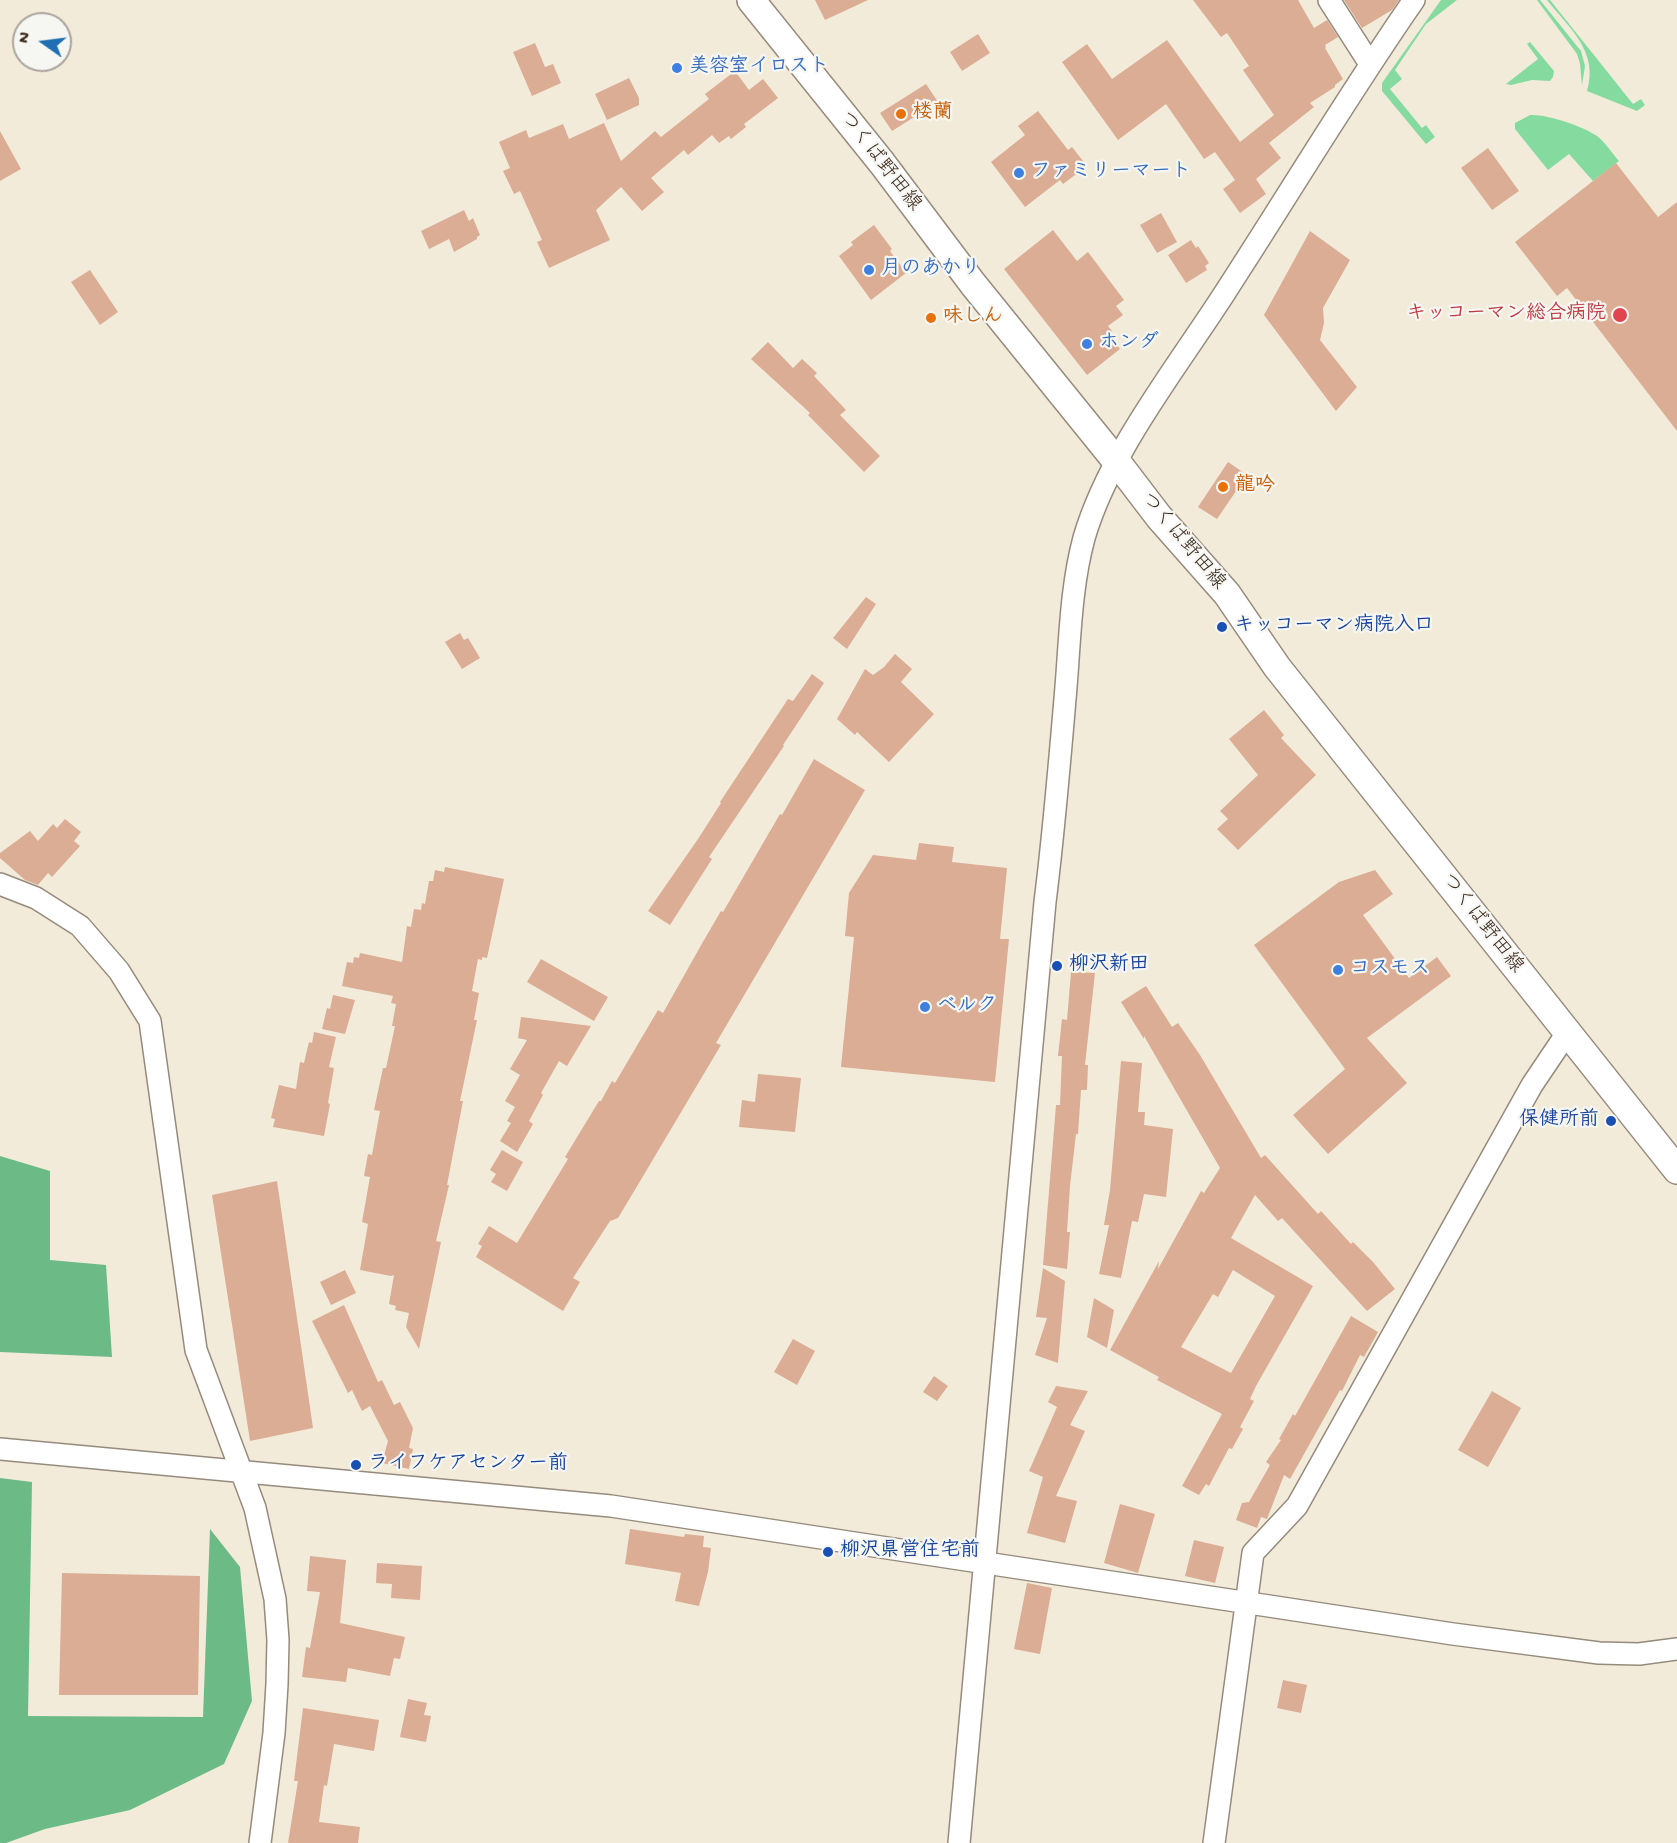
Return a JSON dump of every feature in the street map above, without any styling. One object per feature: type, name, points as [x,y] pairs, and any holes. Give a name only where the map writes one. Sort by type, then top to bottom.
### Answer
[{"type":"main road","name":"つくば野田線","points":[[751,0],[882,162],[973,284],[1159,517],[1227,594],[1277,667],[1677,1170]]},
{"type":"street","points":[[1329,0],[1370,64]]},
{"type":"street","points":[[959,1843],[1056,812],[1073,598],[1078,566],[1090,518],[1103,487],[1138,425],[1370,64],[1414,0]]},
{"type":"street","points":[[0,884],[36,898],[80,926],[119,971],[150,1021],[196,1350],[255,1508],[275,1599],[278,1640],[274,1733],[260,1843]]},
{"type":"street","points":[[1214,1843],[1253,1553],[1298,1506],[1532,1085],[1567,1033]]},
{"type":"street","points":[[0,1449],[611,1506],[1453,1634],[1599,1653],[1639,1654],[1677,1649]]},
{"type":"green space","points":[[1441,0],[1457,0],[1426,24],[1395,70],[1402,79],[1390,89],[1422,128],[1426,125],[1435,137],[1426,144],[1382,91],[1382,83]]},
{"type":"green space","points":[[1537,0],[1540,0],[1581,51],[1585,66],[1582,85],[1577,54]]},
{"type":"green space","points":[[1547,0],[1550,0],[1633,104],[1641,99],[1645,105],[1637,111],[1587,91],[1590,77],[1585,52],[1580,41]]},
{"type":"green space","points":[[1530,42],[1554,71],[1553,77],[1550,81],[1532,80],[1506,84],[1538,59],[1527,44]]},
{"type":"green space","points":[[1530,115],[1555,119],[1591,132],[1603,141],[1619,161],[1593,181],[1569,154],[1548,170],[1515,129],[1515,123]]},
{"type":"green space","points":[[0,1156],[50,1171],[50,1260],[106,1265],[112,1357],[0,1352]]},
{"type":"green space","points":[[0,1478],[32,1482],[28,1716],[203,1717],[210,1529],[240,1567],[252,1701],[224,1764],[130,1810],[45,1829],[6,1843],[0,1843]]},
{"type":"building","points":[[815,0],[868,0],[825,20]]},
{"type":"building","points":[[1193,0],[1298,0],[1314,28],[1327,20],[1338,37],[1325,45],[1325,48],[1343,79],[1310,103],[1314,107],[1269,143],[1281,158],[1256,179],[1266,194],[1240,213],[1223,189],[1235,180],[1215,152],[1204,159],[1166,104],[1118,140],[1062,62],[1087,44],[1112,79],[1167,40],[1240,142],[1274,115],[1243,70],[1249,66],[1227,33],[1221,37]]},
{"type":"building","points":[[1344,0],[1399,0],[1392,10],[1362,28]]},
{"type":"building","points":[[978,34],[990,53],[962,71],[950,52]]},
{"type":"building","points":[[535,43],[545,67],[553,64],[561,83],[532,96],[513,52]]},
{"type":"building","points":[[735,71],[749,90],[763,79],[778,98],[744,124],[746,127],[731,139],[729,136],[719,143],[712,135],[688,155],[684,150],[651,178],[664,192],[642,211],[621,187],[596,210],[610,240],[549,268],[537,242],[542,240],[520,191],[514,194],[503,171],[510,168],[499,142],[526,130],[529,138],[563,124],[569,139],[604,123],[621,161],[655,131],[661,137],[709,99],[705,94]]},
{"type":"building","points":[[629,78],[639,98],[639,105],[607,120],[595,94]]},
{"type":"building","points":[[926,84],[938,102],[892,131],[880,113]]},
{"type":"building","points":[[1038,111],[1068,150],[1072,147],[1087,166],[1063,184],[1060,180],[1025,207],[991,162],[1025,135],[1018,126]]},
{"type":"building","points":[[0,131],[21,169],[0,181]]},
{"type":"building","points":[[1488,148],[1519,191],[1492,210],[1461,168]]},
{"type":"building","points":[[1616,163],[1658,217],[1677,202],[1677,431],[1567,288],[1557,296],[1515,242]]},
{"type":"building","points":[[464,210],[469,221],[473,218],[480,235],[477,239],[454,252],[449,239],[429,249],[421,231]]},
{"type":"building","points":[[1161,213],[1177,242],[1157,253],[1140,225]]},
{"type":"building","points":[[874,225],[906,273],[871,300],[839,256],[853,245],[851,242]]},
{"type":"building","points":[[1053,230],[1077,261],[1088,252],[1124,300],[1116,306],[1123,315],[1108,326],[1112,331],[1109,334],[1120,349],[1087,375],[1004,269]]},
{"type":"building","points":[[1310,231],[1350,260],[1323,308],[1324,323],[1320,340],[1357,387],[1336,411],[1264,315]]},
{"type":"building","points":[[1191,240],[1196,248],[1198,246],[1209,263],[1205,266],[1207,270],[1186,283],[1168,255]]},
{"type":"building","points":[[90,270],[118,312],[100,325],[71,282]]},
{"type":"building","points":[[768,342],[793,368],[802,359],[817,373],[814,376],[846,410],[840,415],[880,456],[864,472],[808,415],[810,413],[751,359]]},
{"type":"building","points":[[1228,462],[1247,475],[1217,519],[1198,507]]},
{"type":"building","points":[[866,597],[876,604],[847,649],[833,638]]},
{"type":"building","points":[[460,633],[464,640],[468,638],[480,658],[462,669],[445,642]]},
{"type":"building","points":[[895,654],[912,669],[901,682],[934,714],[889,762],[857,732],[855,735],[837,719],[865,669],[873,675],[884,667]]},
{"type":"building","points":[[812,674],[824,683],[709,857],[712,859],[670,925],[648,911],[698,839],[788,699],[793,701]]},
{"type":"building","points":[[1264,710],[1284,735],[1281,738],[1316,775],[1238,850],[1217,829],[1228,819],[1220,811],[1258,775],[1229,739]]},
{"type":"building","points":[[814,759],[865,790],[716,1043],[721,1045],[636,1188],[618,1218],[610,1221],[573,1278],[580,1282],[563,1311],[476,1257],[482,1246],[478,1244],[489,1226],[517,1243],[568,1159],[565,1157],[599,1101],[612,1081],[615,1083],[658,1010],[663,1013],[721,911],[723,912]]},
{"type":"building","points":[[65,819],[81,832],[74,841],[80,846],[52,877],[48,873],[38,885],[25,880],[0,858],[0,853],[30,831],[38,841],[53,824],[57,828]]},
{"type":"building","name":"ベルク","points":[[919,843],[954,847],[952,862],[1007,868],[1000,939],[1009,939],[995,1082],[841,1067],[854,937],[845,936],[849,893],[873,855],[916,860]]},
{"type":"building","points":[[445,867],[504,879],[487,958],[478,959],[472,991],[479,993],[474,1020],[477,1020],[460,1101],[463,1101],[447,1185],[449,1185],[436,1241],[441,1242],[419,1349],[406,1327],[409,1313],[395,1310],[396,1306],[389,1304],[394,1275],[360,1270],[368,1224],[362,1222],[370,1177],[364,1176],[368,1154],[372,1155],[380,1111],[374,1110],[395,1026],[392,1026],[396,1004],[391,1003],[393,996],[342,986],[347,962],[353,963],[354,957],[359,958],[360,953],[402,962],[407,926],[411,927],[414,909],[421,910],[422,903],[425,904],[429,881],[433,881],[435,870],[444,872]]},
{"type":"building","points":[[1375,870],[1393,894],[1363,915],[1409,978],[1437,957],[1451,976],[1367,1038],[1407,1083],[1328,1154],[1293,1115],[1345,1069],[1254,945],[1339,882]]},
{"type":"building","points":[[541,959],[608,997],[594,1021],[527,982]]},
{"type":"building","points":[[1071,972],[1095,973],[1085,1065],[1088,1065],[1087,1090],[1081,1090],[1078,1134],[1076,1134],[1070,1186],[1067,1269],[1043,1265],[1056,1105],[1060,1105],[1062,1056],[1058,1056],[1062,1019],[1067,1020]]},
{"type":"building","points":[[1146,986],[1172,1027],[1178,1023],[1200,1055],[1261,1158],[1265,1155],[1318,1214],[1321,1211],[1351,1244],[1353,1242],[1395,1289],[1367,1311],[1282,1218],[1278,1221],[1255,1195],[1231,1238],[1313,1286],[1256,1386],[1250,1399],[1254,1401],[1240,1427],[1243,1429],[1232,1449],[1229,1448],[1209,1486],[1206,1484],[1199,1495],[1182,1486],[1222,1414],[1157,1380],[1159,1377],[1110,1350],[1201,1191],[1204,1193],[1220,1168],[1144,1036],[1144,1039],[1121,1002]],"holes":[[[1233,1270],[1275,1296],[1231,1373],[1181,1347],[1213,1294],[1218,1297]]]},
{"type":"building","points":[[333,995],[355,1000],[345,1034],[322,1029]]},
{"type":"building","points":[[521,1017],[591,1026],[567,1066],[559,1061],[541,1093],[543,1095],[529,1121],[533,1124],[517,1152],[500,1141],[511,1123],[507,1121],[515,1107],[505,1101],[520,1075],[510,1069],[527,1040],[518,1038]]},
{"type":"building","points":[[314,1032],[336,1037],[329,1067],[334,1068],[324,1136],[273,1127],[275,1119],[271,1118],[279,1085],[296,1089],[300,1062],[304,1063]]},
{"type":"building","points":[[1121,1061],[1142,1063],[1138,1112],[1145,1112],[1144,1125],[1173,1129],[1166,1197],[1144,1194],[1138,1222],[1132,1221],[1121,1278],[1099,1274],[1109,1225],[1104,1225],[1110,1190]]},
{"type":"building","points":[[758,1074],[801,1078],[795,1132],[739,1127],[742,1100],[755,1102]]},
{"type":"building","points":[[502,1150],[523,1162],[507,1191],[491,1182],[496,1174],[490,1170]]},
{"type":"building","points":[[277,1181],[313,1428],[250,1441],[212,1195]]},
{"type":"building","points":[[1043,1268],[1065,1281],[1058,1363],[1035,1355],[1047,1318],[1036,1317]]},
{"type":"building","points":[[345,1270],[356,1293],[331,1305],[320,1282]]},
{"type":"building","points":[[1094,1298],[1114,1310],[1107,1348],[1087,1337]]},
{"type":"building","points":[[344,1305],[378,1382],[382,1380],[394,1405],[400,1402],[413,1428],[409,1448],[413,1449],[409,1469],[382,1463],[388,1441],[370,1406],[362,1411],[352,1390],[348,1393],[312,1321]]},
{"type":"building","points":[[1351,1316],[1378,1332],[1364,1357],[1360,1355],[1342,1391],[1340,1390],[1290,1479],[1284,1475],[1267,1519],[1261,1517],[1257,1528],[1236,1520],[1242,1503],[1249,1502],[1270,1465],[1266,1462],[1281,1440],[1279,1439],[1293,1414],[1295,1416]]},
{"type":"building","points":[[793,1339],[815,1351],[797,1385],[774,1372]]},
{"type":"building","points":[[934,1376],[948,1386],[937,1401],[923,1392]]},
{"type":"building","points":[[1056,1386],[1088,1391],[1070,1425],[1085,1431],[1056,1496],[1077,1501],[1065,1543],[1027,1533],[1043,1477],[1029,1471],[1057,1407],[1048,1402]]},
{"type":"building","points":[[1492,1391],[1521,1408],[1488,1467],[1458,1450]]},
{"type":"building","points":[[1120,1504],[1155,1514],[1138,1573],[1104,1563]]},
{"type":"building","points":[[630,1529],[684,1537],[685,1534],[704,1536],[703,1547],[711,1548],[708,1572],[699,1606],[675,1601],[681,1573],[625,1564]]},
{"type":"building","points":[[1194,1540],[1224,1547],[1215,1583],[1185,1576]]},
{"type":"building","points":[[310,1556],[346,1560],[340,1623],[405,1637],[400,1659],[394,1658],[390,1676],[348,1668],[346,1682],[302,1677],[306,1647],[310,1648],[320,1592],[307,1591]]},
{"type":"building","points":[[377,1563],[422,1566],[420,1600],[391,1598],[392,1584],[376,1583]]},
{"type":"building","points":[[62,1573],[200,1576],[198,1695],[59,1695]]},
{"type":"building","points":[[1027,1583],[1052,1588],[1040,1654],[1014,1649]]},
{"type":"building","points":[[1283,1680],[1307,1685],[1301,1713],[1277,1708]]},
{"type":"building","points":[[408,1699],[427,1703],[424,1715],[431,1716],[426,1742],[400,1737]]},
{"type":"building","points":[[303,1708],[379,1720],[374,1751],[334,1744],[327,1786],[324,1785],[319,1822],[360,1827],[358,1843],[288,1843],[298,1781],[294,1781]]},
{"type":"place","name":"美容室イロスト","points":[[677,68]]},
{"type":"place","name":"楼蘭","points":[[901,114]]},
{"type":"place","name":"ファミリーマート","points":[[1019,173]]},
{"type":"place","name":"月のあかり","points":[[869,270]]},
{"type":"place","name":"キッコーマン総合病院","points":[[1620,315]]},
{"type":"place","name":"味しん","points":[[931,318]]},
{"type":"place","name":"ホンダ","points":[[1087,344]]},
{"type":"place","name":"龍吟","points":[[1223,487]]},
{"type":"place","name":"キッコーマン病院入口","points":[[1222,627]]},
{"type":"place","name":"柳沢新田","points":[[1057,966]]},
{"type":"place","name":"コスモス","points":[[1338,970]]},
{"type":"place","name":"ベルク","points":[[925,1007]]},
{"type":"place","name":"保健所前","points":[[1611,1121]]},
{"type":"place","name":"ライフケアセンター前","points":[[356,1465]]},
{"type":"place","name":"柳沢県営住宅前","points":[[828,1552]]}]
